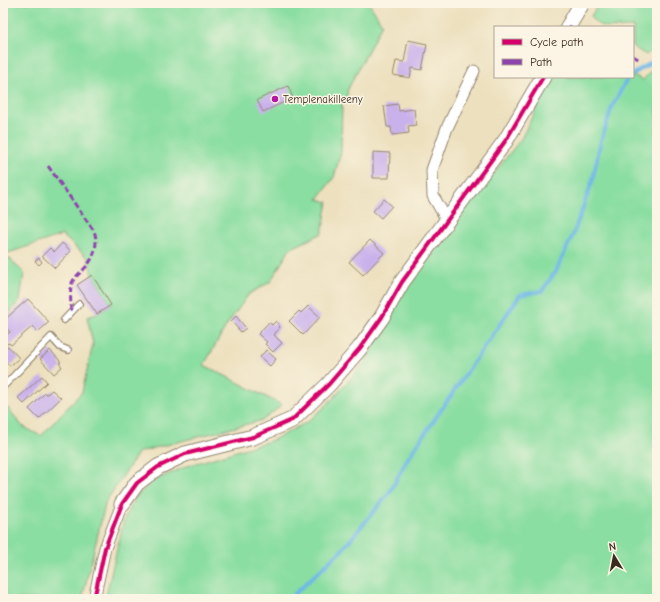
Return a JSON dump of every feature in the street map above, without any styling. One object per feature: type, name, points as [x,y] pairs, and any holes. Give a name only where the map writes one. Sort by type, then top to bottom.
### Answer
[{"type":"street","points":[[569,26],[582,3]]},
{"type":"street","points":[[447,220],[433,196],[432,170],[447,128],[474,71]]},
{"type":"street","points":[[94,599],[105,548],[122,504],[137,483],[158,467],[185,454],[253,437],[292,420],[329,384],[360,348],[382,317],[402,282],[506,140],[542,78]]},
{"type":"lane","points":[[64,320],[79,304]]},
{"type":"lane","points":[[3,387],[51,337],[60,347],[68,350]]},
{"type":"green space","points":[[3,3],[369,3],[382,24],[348,89],[346,101],[342,102],[341,152],[334,177],[318,199],[328,202],[322,233],[290,249],[270,282],[249,294],[226,326],[204,365],[282,405],[263,420],[139,452],[106,501],[82,599],[3,599],[3,407],[8,408],[22,426],[41,436],[82,392],[93,344],[87,317],[97,314],[111,305],[92,275],[88,258],[62,235],[5,254],[24,273],[20,300],[3,321]]},
{"type":"green space","points":[[599,3],[657,3],[657,47],[646,55],[634,48],[634,26],[601,26],[594,21],[591,16]]},
{"type":"green space","points":[[657,67],[657,599],[105,599],[124,520],[136,497],[153,481],[187,466],[273,440],[307,422],[327,405],[365,362],[399,300],[446,234],[521,139],[552,78],[634,78],[634,76],[643,80]]},
{"type":"building","points":[[408,40],[427,44],[422,70],[412,68],[410,78],[393,75],[396,61],[404,62]]},
{"type":"building","name":"Templenakilleeny","points":[[288,86],[293,98],[263,112],[257,100]]},
{"type":"building","points":[[398,104],[399,111],[414,109],[416,125],[408,126],[409,133],[392,135],[391,127],[387,127],[384,106]]},
{"type":"building","points":[[373,152],[390,153],[389,178],[373,178]]},
{"type":"building","points":[[384,199],[392,206],[381,218],[373,211]]},
{"type":"building","points":[[370,240],[384,253],[363,275],[349,262]]},
{"type":"building","points":[[62,243],[71,251],[55,268],[42,256],[50,248],[54,252]]},
{"type":"building","points":[[39,258],[42,262],[39,265],[35,261]]},
{"type":"building","points":[[92,275],[111,305],[97,314],[77,285]]},
{"type":"building","points":[[28,299],[49,322],[38,332],[33,326],[11,345],[9,343],[7,344],[3,337],[10,332],[3,324],[3,321]]},
{"type":"building","points":[[308,306],[320,317],[303,335],[289,321],[299,311],[301,313]]},
{"type":"building","points":[[236,316],[246,328],[241,332],[231,321]]},
{"type":"building","points":[[276,321],[280,327],[274,335],[282,343],[273,352],[265,344],[267,342],[258,334],[269,322],[272,325]]},
{"type":"building","points":[[8,346],[19,358],[10,366],[3,359],[3,351]]},
{"type":"building","points":[[50,350],[61,362],[59,363],[62,367],[54,374],[40,359]]},
{"type":"building","points":[[266,350],[276,359],[270,366],[260,357]]},
{"type":"building","points":[[42,376],[47,382],[24,404],[18,398]]},
{"type":"building","points":[[52,390],[61,398],[39,419],[29,409],[45,393],[47,394]]},
{"type":"waterway","points":[[634,73],[657,59]]},
{"type":"waterway","points":[[289,599],[341,551],[390,492],[406,461],[520,295],[542,291],[556,271],[573,235],[593,179],[600,144],[612,107],[627,78]]},
{"type":"marked path","points":[[634,57],[640,60]]},
{"type":"marked path","points":[[48,166],[94,231],[96,241],[95,251],[88,265],[72,283],[71,311]]},
{"type":"cycle path","points":[[94,599],[105,548],[122,504],[137,483],[158,467],[185,454],[253,437],[292,420],[329,384],[360,348],[382,317],[402,282],[506,140],[542,78]]},
{"type":"place","name":"Templenakilleeny","points":[[275,99]]}]
